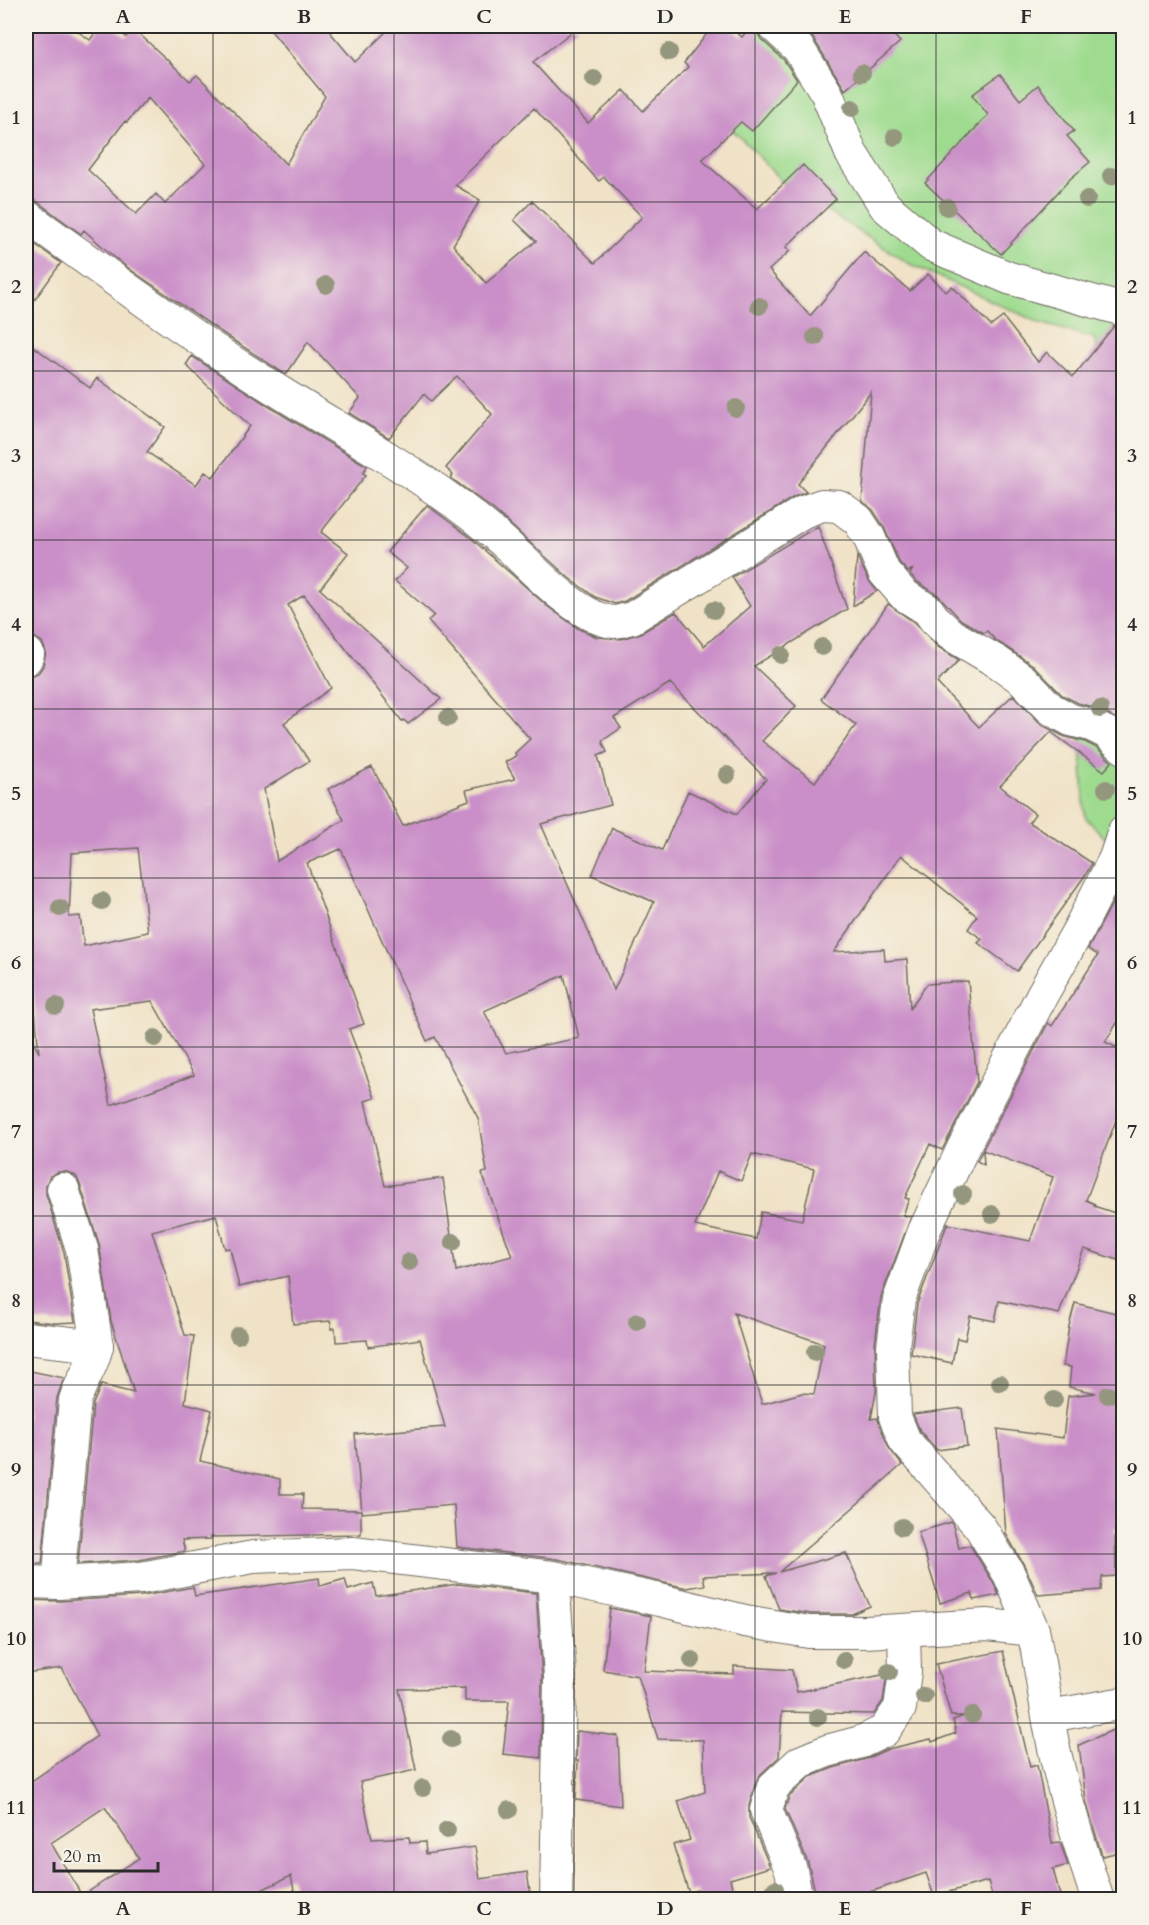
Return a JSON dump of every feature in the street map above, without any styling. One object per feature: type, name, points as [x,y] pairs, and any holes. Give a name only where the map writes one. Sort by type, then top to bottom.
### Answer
[{"type":"street","points":[[774,26],[798,48],[827,94],[851,153],[885,206],[931,245],[1009,278],[1124,310]]},
{"type":"street","points":[[26,216],[182,328],[282,394],[387,456],[430,486],[499,538],[570,602],[597,617],[615,622],[632,618],[802,512],[822,505],[839,507],[858,520],[869,537],[884,572],[904,595],[928,610],[950,634],[1023,680],[1051,709],[1071,720],[1091,725],[1107,733],[1124,748]]},
{"type":"street","points":[[1098,1899],[1056,1756],[1033,1630],[1008,1574],[980,1527],[905,1441],[895,1417],[893,1346],[900,1300],[924,1231],[963,1148],[1115,858],[1124,831]]},
{"type":"street","points":[[58,1583],[75,1400],[80,1384],[94,1359],[97,1346],[82,1249],[63,1189]]},
{"type":"street","points":[[26,1338],[97,1346]]},
{"type":"street","points":[[26,1582],[58,1583],[141,1578],[254,1557],[353,1553],[553,1577],[660,1600],[745,1622],[809,1632],[866,1632],[987,1625],[1033,1630]]},
{"type":"street","points":[[553,1577],[560,1676],[556,1899]]},
{"type":"street","points":[[797,1899],[791,1870],[766,1810],[773,1786],[800,1762],[827,1750],[861,1742],[884,1731],[900,1708],[905,1672],[904,1630]]},
{"type":"street","points":[[1049,1716],[1124,1703]]},
{"type":"green space","points":[[756,26],[1123,26],[1123,432],[1094,338],[1040,323],[908,263],[781,181],[688,86]]},
{"type":"green space","points":[[1123,635],[1123,857],[1085,817],[1079,712]]},
{"type":"building","points":[[26,26],[70,26],[90,40],[100,26],[112,26],[126,37],[133,28],[190,81],[197,75],[286,164],[325,96],[267,26],[325,26],[355,62],[392,26],[579,26],[533,62],[588,123],[624,90],[643,111],[688,67],[684,63],[713,26],[728,26],[742,37],[751,26],[756,26],[761,39],[784,60],[797,80],[752,131],[741,122],[702,160],[757,209],[803,165],[836,199],[786,247],[790,251],[769,270],[810,316],[864,252],[910,291],[928,274],[946,292],[952,286],[991,326],[1003,317],[1038,362],[1047,352],[1073,377],[1114,326],[1124,327],[1124,724],[1099,709],[1078,703],[1062,695],[1033,665],[995,640],[987,631],[984,633],[961,620],[938,595],[916,581],[910,574],[913,569],[908,572],[899,562],[884,527],[873,510],[862,501],[871,392],[798,484],[806,492],[794,497],[625,601],[615,604],[595,597],[569,578],[494,510],[451,478],[453,475],[446,468],[492,414],[457,376],[431,401],[424,394],[389,438],[349,413],[360,398],[308,342],[286,375],[131,270],[84,230],[81,234],[36,201],[26,198]],"holes":[[[148,98],[205,164],[165,204],[156,194],[136,214],[88,170],[125,121],[127,122]],[[534,108],[594,176],[599,181],[604,177],[642,217],[595,263],[532,201],[514,220],[536,241],[486,283],[453,245],[480,200],[455,185]]]},
{"type":"building","points":[[800,26],[885,26],[900,42],[845,90],[813,38]]},
{"type":"building","points":[[1000,74],[1020,100],[1038,85],[1074,131],[1067,136],[1090,162],[1070,179],[1001,254],[925,183],[988,115],[972,95]]},
{"type":"building","points":[[26,238],[61,263],[26,312]]},
{"type":"building","points":[[26,341],[90,388],[97,378],[165,427],[147,452],[196,485],[205,472],[213,477],[250,426],[186,365],[192,356],[367,466],[363,473],[366,475],[321,532],[348,553],[320,589],[441,699],[408,724],[402,721],[304,595],[288,605],[331,688],[284,723],[309,761],[264,789],[277,861],[344,820],[328,789],[372,767],[403,826],[469,800],[466,790],[515,779],[505,762],[516,756],[515,753],[530,739],[428,621],[434,615],[395,581],[407,568],[387,552],[427,505],[471,538],[547,606],[579,629],[597,637],[621,639],[641,633],[676,612],[704,646],[750,606],[732,577],[818,526],[847,609],[754,666],[796,706],[762,741],[815,782],[856,725],[821,699],[888,604],[915,623],[938,647],[959,660],[937,683],[979,727],[1013,695],[1042,725],[1063,736],[1097,748],[1112,762],[1104,771],[1051,732],[1000,786],[1035,814],[1029,822],[1092,863],[1017,971],[978,943],[982,939],[968,929],[977,916],[901,855],[834,952],[884,949],[885,961],[907,959],[910,1008],[927,984],[968,981],[977,1082],[942,1150],[930,1144],[905,1198],[909,1199],[903,1215],[911,1217],[881,1297],[875,1344],[876,1392],[871,1419],[877,1418],[889,1448],[902,1465],[779,1572],[846,1553],[870,1606],[852,1614],[811,1614],[779,1609],[766,1576],[776,1573],[703,1576],[705,1585],[687,1588],[557,1559],[457,1547],[454,1505],[362,1513],[355,1434],[445,1427],[420,1339],[368,1347],[367,1340],[336,1342],[335,1328],[331,1329],[331,1321],[293,1324],[288,1276],[239,1287],[230,1248],[225,1249],[216,1215],[152,1231],[185,1335],[194,1336],[185,1403],[212,1410],[200,1461],[280,1479],[280,1494],[303,1494],[302,1509],[361,1510],[361,1534],[211,1537],[211,1539],[182,1540],[185,1551],[139,1560],[78,1564],[93,1404],[101,1385],[134,1393],[111,1321],[99,1244],[80,1184],[76,1176],[67,1172],[58,1172],[50,1176],[46,1185],[46,1194],[64,1253],[75,1322],[26,1320],[26,1028],[39,1053],[26,917],[26,677],[38,673],[43,666],[46,652],[42,642],[34,637],[26,636]],"holes":[[[670,683],[766,779],[737,814],[688,791],[662,850],[612,828],[592,875],[654,902],[614,990],[541,824],[611,805],[598,756],[607,752],[602,741],[621,728],[614,718]],[[138,848],[148,932],[84,946],[80,916],[69,917],[72,853]],[[341,849],[427,1041],[435,1037],[478,1118],[487,1172],[482,1173],[512,1256],[456,1271],[443,1178],[385,1186],[365,1101],[375,1098],[349,1029],[364,1024],[307,863]],[[564,975],[579,1038],[506,1053],[484,1011]],[[152,1001],[194,1075],[111,1105],[90,1009]],[[752,1154],[814,1169],[802,1220],[761,1212],[756,1239],[695,1226],[718,1171],[741,1181]],[[734,1313],[824,1344],[814,1394],[802,1393],[762,1404]]]},
{"type":"building","points":[[857,556],[868,579],[877,591],[853,606]]},
{"type":"building","points":[[1124,881],[1124,1012],[1105,1042],[1124,1051],[1124,1099],[1086,1200],[1095,1204],[1094,1206],[1124,1216],[1124,1262],[1084,1249],[1059,1314],[999,1301],[995,1321],[970,1316],[965,1340],[957,1338],[952,1363],[911,1354],[917,1304],[948,1222],[948,1224],[1030,1241],[1053,1177],[983,1150],[984,1165],[977,1161],[1048,1023],[1052,1026],[1098,955],[1088,949]]},
{"type":"building","points":[[1075,1303],[1124,1315],[1124,1453],[1120,1452],[1119,1528],[1115,1528],[1116,1576],[1102,1577],[1101,1590],[1038,1595],[1006,1534],[998,1429],[1063,1438],[1068,1396],[1096,1393],[1069,1387],[1071,1367],[1063,1366]]},
{"type":"building","points":[[26,1370],[64,1378],[57,1398],[42,1564],[26,1564]]},
{"type":"building","points":[[962,1408],[967,1446],[937,1450],[920,1431],[913,1414]]},
{"type":"building","points":[[952,1522],[959,1548],[970,1545],[999,1595],[974,1600],[972,1593],[940,1603],[918,1532]]},
{"type":"building","points":[[319,1578],[320,1586],[345,1579],[348,1590],[373,1583],[376,1596],[458,1584],[536,1593],[542,1676],[541,1758],[503,1754],[509,1701],[465,1701],[465,1688],[399,1689],[416,1770],[360,1782],[372,1839],[409,1837],[410,1843],[425,1842],[426,1854],[475,1847],[480,1879],[527,1872],[531,1899],[296,1899],[291,1876],[242,1899],[26,1899],[26,1785],[97,1736],[62,1668],[26,1673],[26,1600],[59,1601],[142,1596],[193,1587],[195,1596]],"holes":[[[105,1807],[139,1858],[82,1896],[51,1843]]]},
{"type":"building","points":[[610,1608],[651,1616],[644,1671],[734,1674],[734,1666],[792,1670],[797,1692],[887,1674],[883,1701],[874,1714],[782,1712],[779,1757],[756,1781],[749,1806],[749,1817],[770,1867],[730,1879],[735,1899],[699,1899],[697,1890],[689,1893],[673,1845],[690,1840],[678,1801],[705,1792],[703,1740],[658,1739],[638,1676],[603,1670]]},
{"type":"building","points":[[1003,1651],[1030,1767],[1037,1765],[1052,1843],[1060,1842],[1068,1865],[1053,1869],[1061,1899],[993,1899],[988,1881],[934,1896],[926,1873],[870,1892],[873,1899],[817,1899],[808,1863],[785,1809],[789,1797],[810,1777],[833,1768],[866,1759],[888,1749],[931,1739],[932,1742],[956,1733],[953,1720],[964,1716],[951,1716],[936,1664]]},
{"type":"building","points":[[1124,1725],[1124,1851],[1102,1856],[1086,1801],[1079,1745]]},
{"type":"building","points":[[577,1731],[618,1736],[621,1806],[576,1800]]}]
